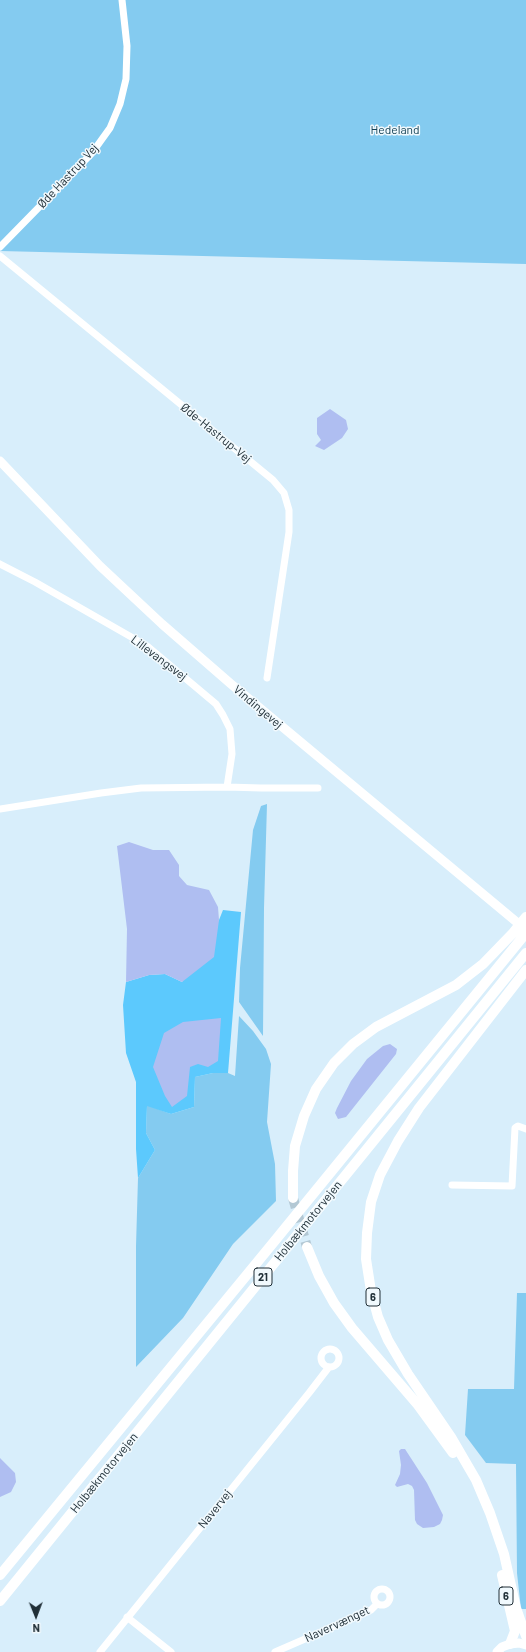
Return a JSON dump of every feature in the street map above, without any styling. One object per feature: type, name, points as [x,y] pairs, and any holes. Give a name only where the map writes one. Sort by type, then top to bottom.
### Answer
[{"type":"highway","points":[[293,1198],[295,1146],[304,1116],[316,1089],[334,1063],[353,1044],[376,1027],[456,985],[483,964],[513,933],[526,917]]},
{"type":"highway","name":"Holbækmotorvejen","points":[[0,1575],[526,933]]},
{"type":"highway","name":"Holbækmotorvejen","points":[[0,1601],[526,953]]},
{"type":"highway","name":"6","points":[[526,970],[419,1108],[398,1141],[380,1175],[371,1202],[367,1233],[366,1259],[371,1291],[378,1317],[388,1340],[476,1480],[490,1513],[504,1554],[516,1608],[526,1636]]},
{"type":"highway","name":"6","points":[[307,1247],[319,1276],[334,1303],[352,1328],[418,1405],[449,1446],[468,1480],[489,1526],[500,1567],[515,1631],[510,1644]]},
{"type":"main road","name":"Vindingevej","points":[[0,455],[3,464],[52,516],[100,566],[162,624],[237,689],[526,930]]},
{"type":"main road","points":[[497,1652],[502,1647],[510,1644],[519,1643],[526,1645]]},
{"type":"street","name":"Øde Hastrup Vej","points":[[0,247],[92,153],[110,128],[120,104],[126,79],[127,46],[122,0]]},
{"type":"street","name":"Øde-Hastrup-Vej","points":[[0,256],[273,480],[284,493],[289,510],[289,532],[267,678]]},
{"type":"street","name":"Lillevangsvej","points":[[0,564],[35,582],[147,646],[216,704],[224,715],[230,729],[232,741],[232,754],[227,787]]},
{"type":"street","points":[[0,809],[141,788],[318,788]]},
{"type":"street","points":[[452,1186],[512,1186],[515,1128],[518,1126],[526,1129]]},
{"type":"street","name":"Navervej","points":[[100,1652],[329,1367]]},
{"type":"street","name":"Navervænget","points":[[275,1652],[371,1610],[377,1604]]},
{"type":"street","points":[[127,1617],[172,1652]]},
{"type":"green space","name":"Hedeland","points":[[0,0],[526,0],[526,264],[0,251]]},
{"type":"green space","points":[[267,804],[264,908],[263,1036],[239,1002],[240,968],[253,830],[261,806]]},
{"type":"green space","points":[[239,1016],[253,1031],[266,1049],[271,1064],[267,1122],[275,1164],[276,1201],[233,1244],[183,1318],[136,1367],[136,1246],[138,1178],[155,1150],[146,1133],[147,1105],[171,1114],[194,1107],[195,1077],[213,1073],[228,1073],[235,1076]]},
{"type":"green space","points":[[517,1293],[526,1293],[526,1609],[521,1609],[517,1573],[516,1464],[486,1463],[465,1435],[468,1389],[514,1389]]},
{"type":"shaded area","points":[[330,409],[346,420],[348,429],[342,438],[324,450],[315,446],[321,440],[317,434],[317,418]]},
{"type":"shaded area","points":[[129,842],[153,850],[169,850],[179,865],[179,876],[187,885],[209,890],[218,907],[219,920],[214,957],[182,982],[165,974],[149,975],[126,982],[127,929],[117,846]]},
{"type":"shaded area","points":[[223,910],[241,912],[228,1073],[213,1073],[195,1077],[194,1107],[171,1114],[147,1106],[146,1133],[155,1150],[138,1178],[136,1149],[136,1082],[126,1053],[123,1005],[126,982],[149,975],[165,974],[182,982],[219,920]]},
{"type":"shaded area","points":[[221,1018],[218,1061],[208,1067],[198,1064],[190,1067],[187,1096],[172,1107],[165,1096],[153,1067],[164,1033],[183,1022]]},
{"type":"shaded area","points":[[390,1044],[397,1049],[396,1054],[346,1117],[338,1119],[335,1113],[351,1081],[367,1059],[383,1046]]},
{"type":"shaded area","points":[[401,1449],[405,1449],[427,1483],[443,1515],[440,1524],[434,1527],[423,1528],[417,1524],[415,1520],[414,1490],[412,1486],[408,1484],[397,1487],[395,1485],[400,1474],[401,1465],[399,1451]]},
{"type":"shaded area","points":[[0,1458],[15,1473],[16,1482],[11,1492],[0,1497]]},
{"type":"tunnel","points":[[293,1198],[307,1247]]}]
